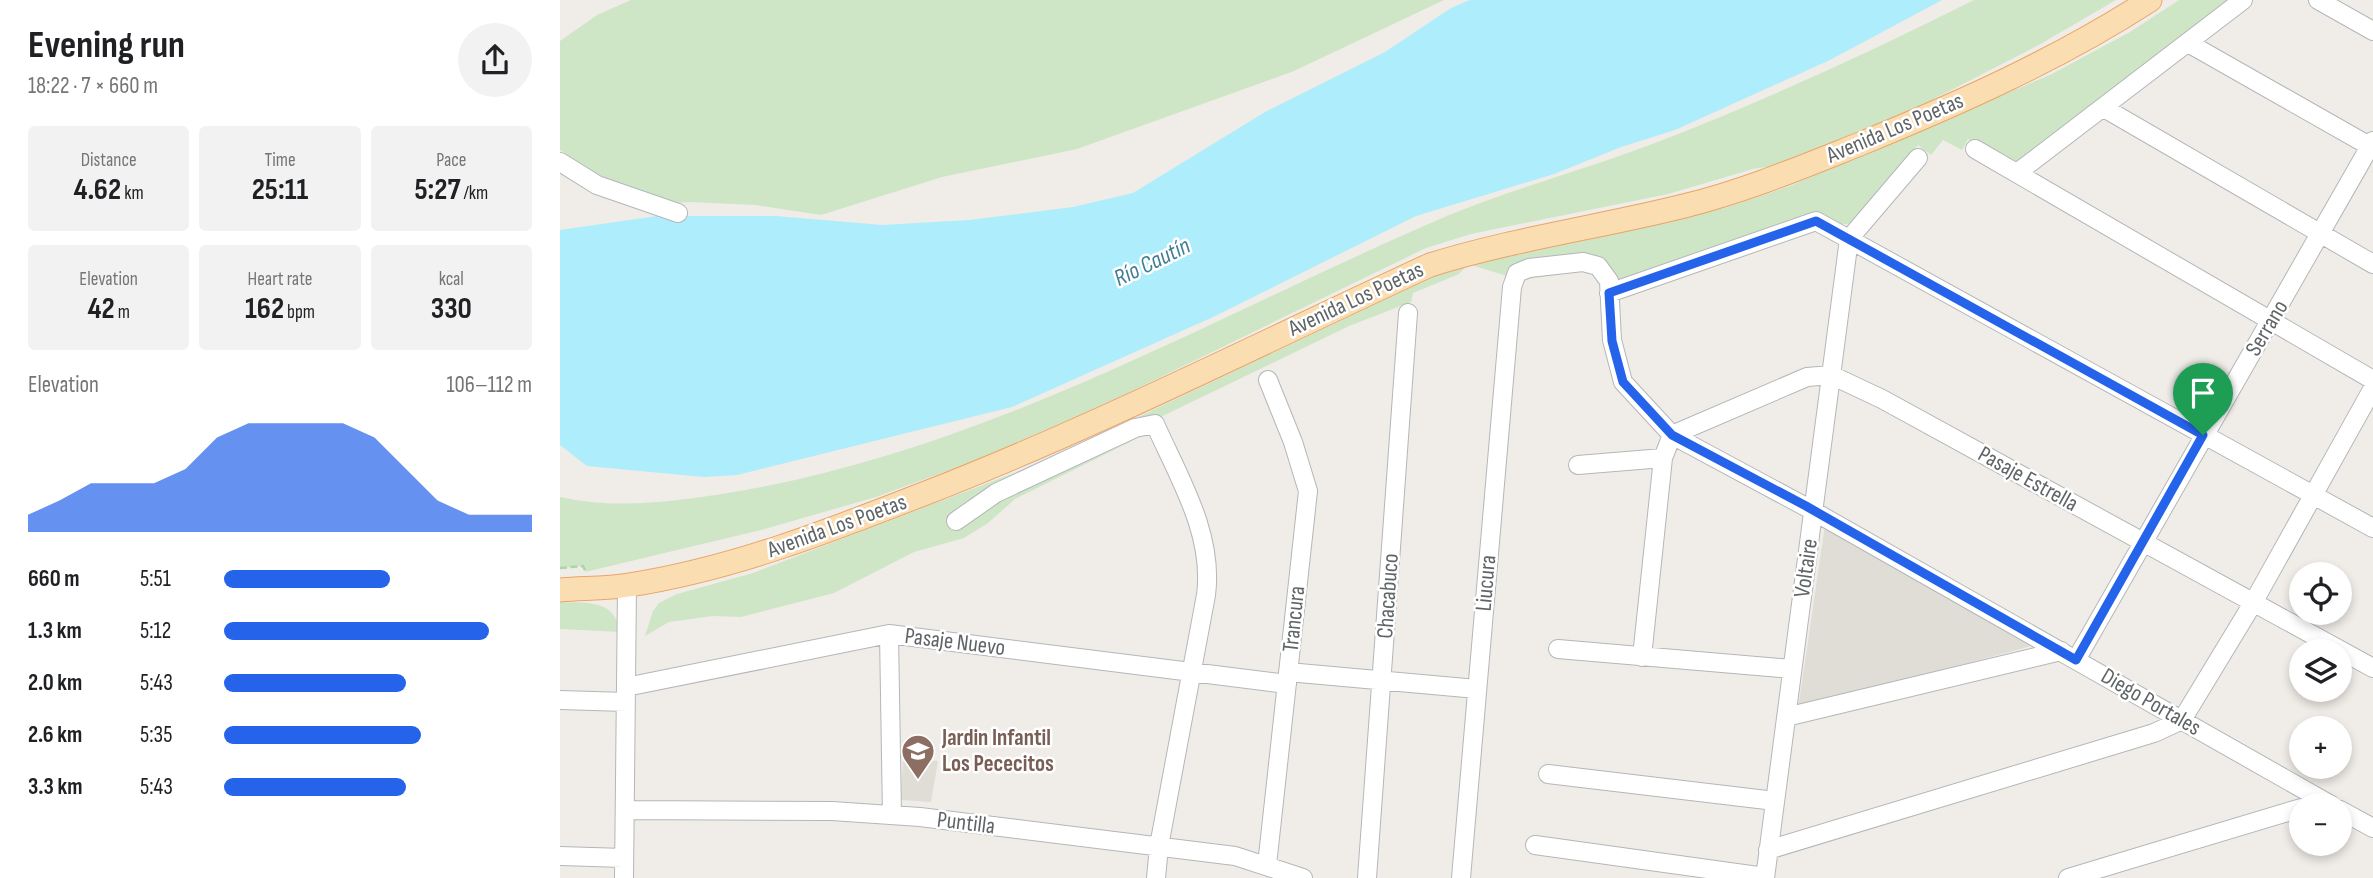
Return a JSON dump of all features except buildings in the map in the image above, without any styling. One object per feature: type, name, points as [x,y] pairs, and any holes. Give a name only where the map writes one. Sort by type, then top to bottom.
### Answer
[{"type":"main road","name":"Avenida Los Poetas","points":[[560,590],[627,586],[771,552],[1043,447],[1430,265],[1476,252],[1685,206],[1791,172],[2007,80],[2069,49],[2150,0]]},
{"type":"street","points":[[2017,173],[2243,0]]},
{"type":"street","points":[[2318,0],[2373,31]]},
{"type":"street","points":[[2188,43],[2372,145]]},
{"type":"street","points":[[2104,108],[2373,264]]},
{"type":"street","name":"Serrano","points":[[2068,655],[2143,542],[2372,145]]},
{"type":"street","points":[[1975,149],[2373,380]]},
{"type":"street","points":[[1849,239],[1918,158]]},
{"type":"street","points":[[560,162],[597,185],[678,213]]},
{"type":"street","points":[[1609,293],[1816,221],[2373,528]]},
{"type":"street","name":"Voltaire","points":[[1765,877],[1849,239]]},
{"type":"street","name":"Liucura","points":[[1461,878],[1514,277],[1523,270],[1583,262],[1602,270],[1609,281],[1609,293]]},
{"type":"street","name":"Diego Portales","points":[[1609,293],[1612,341],[1623,382],[1672,435],[1814,511],[2306,793]]},
{"type":"street","name":"Chacabuco","points":[[1367,878],[1408,313]]},
{"type":"street","points":[[1642,657],[1663,458],[1672,435],[1807,377],[1831,375]]},
{"type":"street","name":"Pasaje Estrella","points":[[1831,375],[1882,399],[2373,668]]},
{"type":"street","name":"Trancura","points":[[1267,865],[1308,491],[1293,442],[1268,380]]},
{"type":"street","points":[[1768,850],[2141,738],[2182,720],[2253,603],[2373,388]]},
{"type":"street","points":[[956,521],[996,493],[1135,428],[1155,424],[1201,530],[1207,552],[1207,587],[1159,846],[1156,878]]},
{"type":"street","points":[[1578,465],[1663,458]]},
{"type":"street","points":[[624,878],[627,586]]},
{"type":"street","points":[[889,634],[892,815]]},
{"type":"street","name":"Pasaje Nuevo","points":[[560,700],[626,694],[889,634],[1192,670],[1288,678],[1382,680],[1476,689]]},
{"type":"street","points":[[1558,649],[1792,669]]},
{"type":"street","points":[[1786,717],[2068,655]]},
{"type":"street","points":[[1548,774],[1775,801]]},
{"type":"street","name":"Puntilla","points":[[625,810],[794,810],[892,815],[1235,856],[1303,878]]},
{"type":"street","points":[[2068,878],[2289,812]]},
{"type":"street","name":"Diego Portales","points":[[2352,818],[2373,828]]},
{"type":"street","points":[[1535,845],[1765,877]]},
{"type":"street","points":[[560,856],[624,858]]},
{"type":"shaded area","points":[[1825,525],[2035,645],[1798,709]]},
{"type":"shaded area","name":"Jardin Infantil Los Pececitos","points":[[903,759],[938,761],[931,802],[901,800]]},
{"type":"green space","points":[[631,0],[1444,0],[1294,71],[1077,149],[942,177],[821,215],[756,205],[691,202],[639,205],[560,150],[560,41],[597,15]]},
{"type":"green space","points":[[1974,0],[2116,0],[2037,46],[1889,122],[1797,162],[1753,169],[1668,194],[1471,234],[1426,248],[1097,408],[966,464],[876,497],[761,530],[585,572],[582,566],[560,568],[560,497],[625,504],[734,492],[829,472],[921,445],[1098,376],[1447,216],[1696,127],[1856,57]]},
{"type":"green space","points":[[2179,0],[2230,0],[2099,105],[2011,165],[1968,139],[1962,150],[1943,140],[1931,155],[1918,145],[1851,224],[1835,224],[1608,288],[1604,268],[1520,280],[1468,264],[1459,274],[1413,293],[1411,302],[1349,326],[1146,424],[1150,432],[1015,499],[988,523],[964,538],[914,552],[834,593],[741,617],[713,616],[669,622],[645,636],[653,611],[659,603],[677,594],[753,573],[1048,460],[1455,266],[1725,208],[1790,186],[2052,74],[2130,32]]},
{"type":"green space","points":[[560,602],[590,603],[606,608],[617,621],[620,632],[560,629]]},
{"type":"water","name":"Río Cautín","points":[[1470,0],[1942,0],[1830,60],[1675,130],[1621,147],[1554,174],[1416,216],[1213,317],[1012,407],[737,475],[704,477],[587,466],[560,445],[560,230],[657,216],[776,216],[882,225],[969,220],[1073,207],[1133,193],[1265,112],[1385,52],[1451,8]]},
{"type":"place","name":"Jardin Infantil Los Pececitos","points":[[918,781]]},
{"type":"route","points":[[1816,221],[2203,435],[2076,660],[1806,506],[1672,435],[1623,382],[1612,341],[1609,293],[1816,221]]}]
